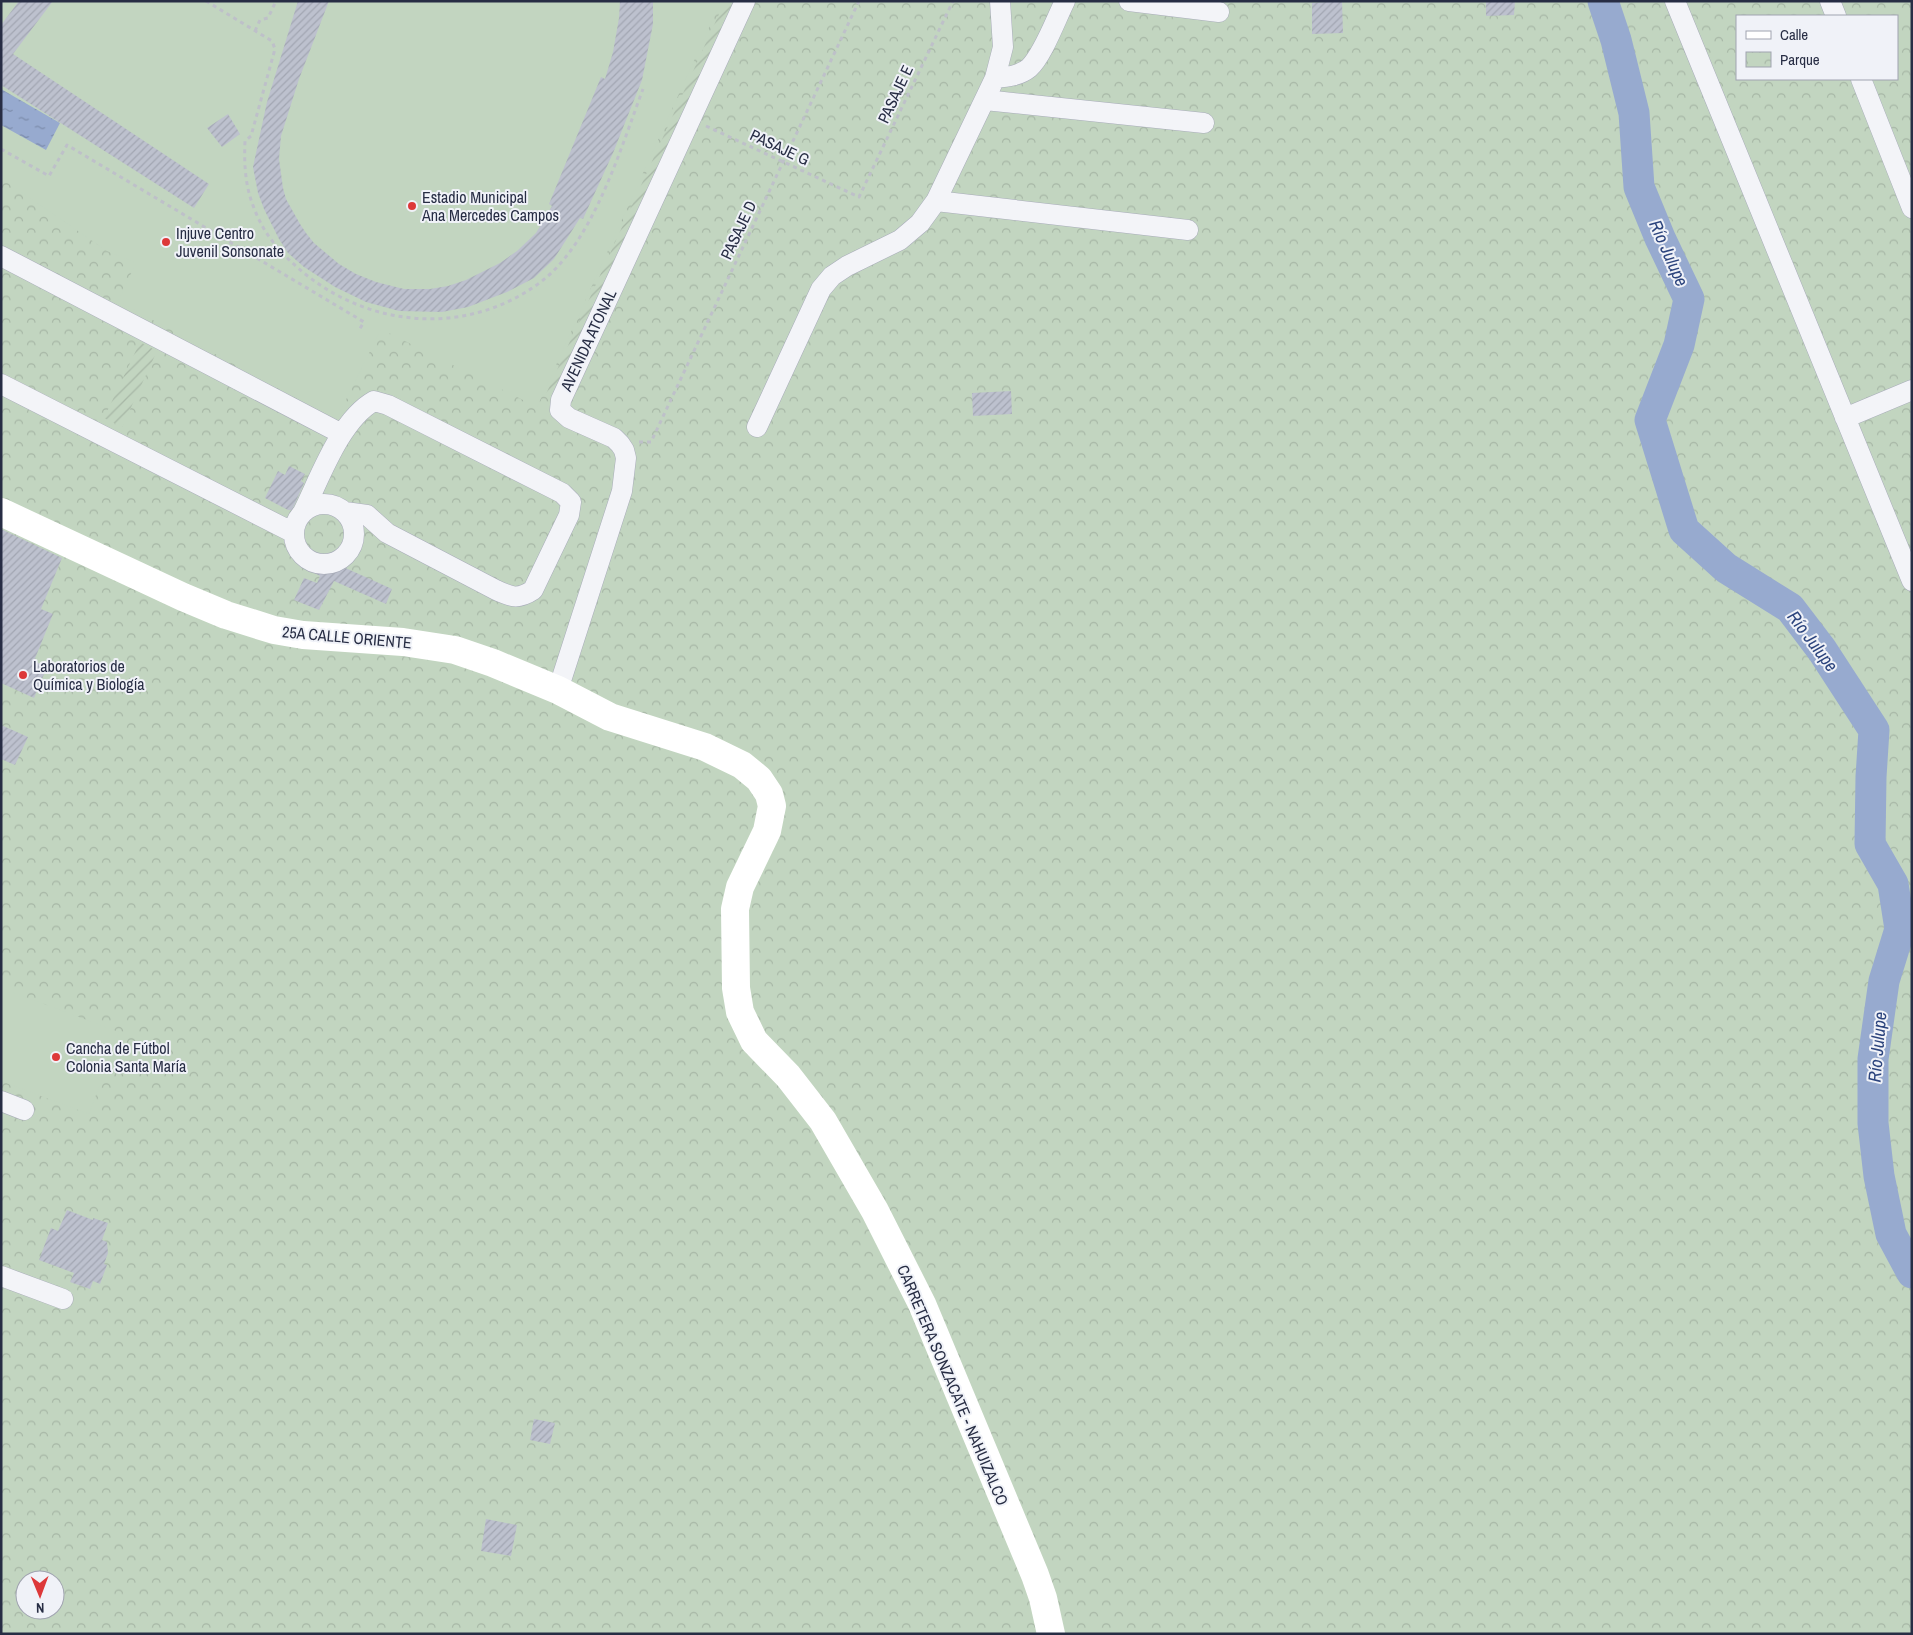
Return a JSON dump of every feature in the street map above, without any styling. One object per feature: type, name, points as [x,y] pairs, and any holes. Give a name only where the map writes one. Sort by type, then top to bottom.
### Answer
[{"type":"street","name":"AVENIDA ATONAL","points":[[624,450],[614,438],[569,418],[560,410],[561,400],[745,1]]},
{"type":"street","points":[[757,427],[820,289],[832,276],[847,266],[900,240],[920,223],[936,201],[995,78],[1003,47],[1000,1]]},
{"type":"street","points":[[995,78],[1012,76],[1028,68],[1039,55],[1065,1]]},
{"type":"street","points":[[1129,1],[1219,12]]},
{"type":"street","points":[[1675,1],[1912,581]]},
{"type":"street","points":[[1830,1],[1836,15]]},
{"type":"street","points":[[1861,80],[1912,208]]},
{"type":"street","points":[[985,100],[1204,123]]},
{"type":"street","points":[[936,201],[1188,230]]},
{"type":"street","points":[[1,256],[342,434]]},
{"type":"street","points":[[1,384],[294,533]]},
{"type":"street","points":[[1845,418],[1912,390]]},
{"type":"street","points":[[303,512],[313,506],[324,504],[340,509],[367,515],[387,533],[496,590],[510,596],[523,597],[533,590],[570,515],[571,502],[562,493],[388,405],[374,401],[362,408],[342,434],[297,522],[294,533],[299,550],[305,557],[322,563],[331,563],[340,559],[352,546],[354,537],[351,519],[340,509],[327,485],[324,470]]},
{"type":"street","points":[[558,690],[622,490],[626,468],[624,450]]},
{"type":"street","name":"25A CALLE ORIENTE","points":[[1,512],[183,597],[226,615],[274,630],[303,635],[403,642],[450,648],[494,663],[558,690]]},
{"type":"street","points":[[354,537],[387,533]]},
{"type":"street","name":"CARRETERA SONZACATE - NAHUIZALCO","points":[[558,690],[610,717],[705,746],[730,758],[752,772],[765,786],[772,806],[767,831],[740,887],[735,908],[736,988],[740,1012],[754,1042],[788,1076],[823,1121],[875,1211],[922,1304],[1035,1575],[1043,1598],[1051,1634]]},
{"type":"street","points":[[1,1101],[24,1110]]},
{"type":"street","points":[[1,1276],[63,1299]]},
{"type":"path","points":[[206,1],[272,41],[275,49],[251,136],[245,141],[244,167],[247,185],[254,209],[262,226],[273,243],[288,260],[312,280],[356,304],[382,314],[405,318],[431,319],[475,314],[521,294],[542,281],[560,264],[583,232],[600,198],[643,89]]},
{"type":"path","points":[[256,31],[260,20],[268,18],[276,1]]},
{"type":"path","name":"PASAJE D","points":[[624,450],[633,442],[651,442],[859,1]]},
{"type":"path","name":"PASAJE E","points":[[860,197],[953,1]]},
{"type":"path","name":"PASAJE G","points":[[691,119],[860,197]]},
{"type":"path","points":[[1,148],[49,176],[68,145],[364,322],[359,330]]},
{"type":"green space","points":[[1,1],[1912,1],[1912,1634],[1,1634]]},
{"type":"green space","name":"Estadio Municipal Ana Mercedes Campos","points":[[1,1],[721,1],[537,407],[381,329],[336,420],[118,301],[136,263],[107,251],[1,178]]},
{"type":"green space","points":[[725,1],[745,1],[561,400],[546,394]]},
{"type":"green space","points":[[140,342],[157,351],[122,427],[104,418]]},
{"type":"green space","name":"Cancha de Fútbol Colonia Santa María","points":[[1,988],[119,1032],[89,1114],[1,1081]]},
{"type":"water","points":[[1,89],[60,123],[46,150],[1,125]]},
{"type":"building","points":[[19,1],[53,1],[13,54],[209,184],[194,208],[1,85],[1,25]]},
{"type":"building","points":[[298,1],[329,1],[299,79],[281,136],[279,159],[286,199],[300,224],[314,243],[339,264],[356,274],[376,282],[404,289],[430,289],[466,280],[500,263],[517,251],[536,233],[552,206],[549,204],[601,77],[605,79],[613,52],[620,1],[653,1],[653,24],[642,80],[613,153],[583,219],[580,218],[554,259],[534,278],[507,292],[468,307],[442,312],[399,311],[366,302],[335,287],[304,267],[288,253],[264,209],[258,193],[253,167],[267,102]]},
{"type":"building","points":[[1342,1],[1343,33],[1312,34],[1312,3]]},
{"type":"building","points":[[1486,1],[1515,1],[1514,15],[1486,16]]},
{"type":"building","points":[[228,114],[240,134],[222,147],[207,128]]},
{"type":"building","points":[[1011,391],[1012,414],[973,416],[972,393]]},
{"type":"building","points":[[289,466],[305,474],[301,481],[304,483],[292,510],[288,510],[265,498],[278,471],[285,475]]},
{"type":"building","points":[[1,529],[62,558],[41,609],[53,614],[34,661],[47,667],[34,698],[1,683]]},
{"type":"building","points":[[341,566],[392,589],[386,604],[334,581],[319,610],[294,600],[304,578],[317,583],[320,576],[309,570]]},
{"type":"building","points":[[1,725],[28,737],[15,765],[1,759]]},
{"type":"building","points":[[67,1210],[93,1220],[93,1218],[108,1223],[102,1240],[107,1242],[108,1253],[104,1264],[107,1265],[100,1284],[93,1281],[90,1289],[70,1282],[74,1273],[39,1260],[51,1228],[58,1231]]},
{"type":"building","points":[[534,1419],[555,1423],[550,1444],[530,1440]]},
{"type":"building","points":[[486,1519],[517,1525],[511,1556],[481,1551]]},
{"type":"waterway","name":"Río Julupe","points":[[1603,1],[1616,40],[1634,113],[1639,187],[1660,238],[1689,299],[1679,345],[1650,420],[1684,530],[1726,568],[1790,608],[1822,650],[1874,730],[1870,844],[1893,884],[1900,929],[1884,981],[1873,1059],[1873,1123],[1879,1176],[1891,1234],[1912,1273]]},
{"type":"place","name":"Estadio Municipal Ana Mercedes Campos","points":[[412,206]]},
{"type":"place","name":"Injuve Centro Juvenil Sonsonate","points":[[166,242]]},
{"type":"place","name":"Laboratorios de Química y Biología","points":[[23,675]]},
{"type":"place","name":"Cancha de Fútbol Colonia Santa María","points":[[56,1057]]}]
